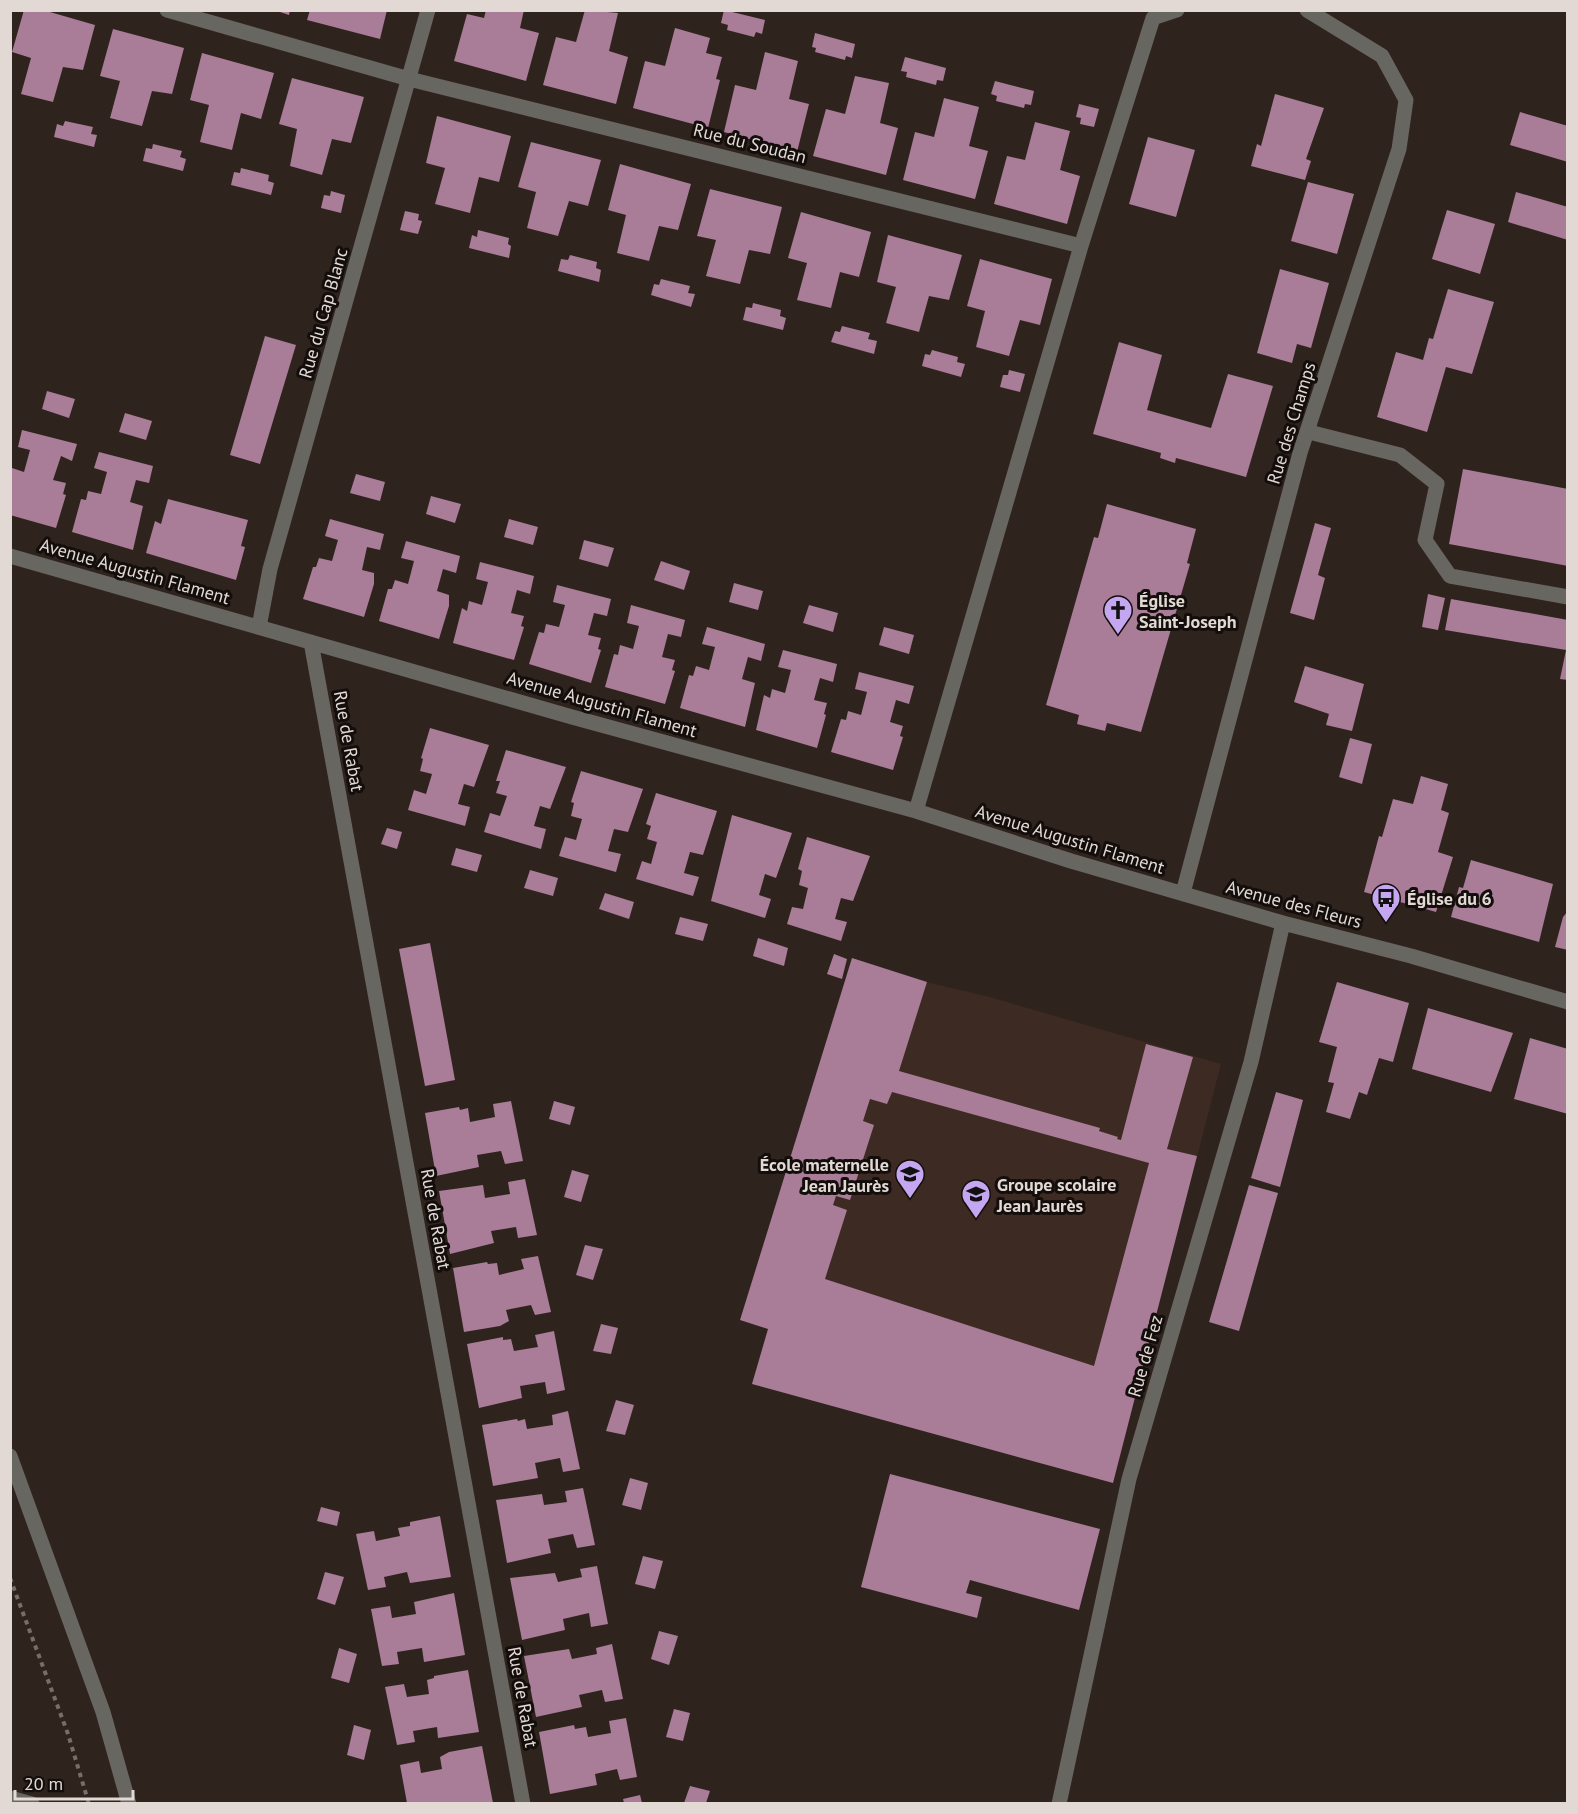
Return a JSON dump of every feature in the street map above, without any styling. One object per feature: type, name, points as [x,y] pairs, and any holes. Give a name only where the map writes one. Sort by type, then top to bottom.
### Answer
[{"type":"street","name":"Rue du Soudan","points":[[167,10],[409,79],[1081,246]]},
{"type":"street","name":"Rue du Cap Blanc","points":[[259,627],[270,568],[428,10]]},
{"type":"street","points":[[916,811],[1081,246],[1153,18],[1177,10]]},
{"type":"street","name":"Rue des Champs","points":[[1183,893],[1297,464],[1399,150],[1406,100],[1382,56],[1307,10]]},
{"type":"street","points":[[1309,432],[1400,455],[1437,484],[1425,540],[1450,576],[1568,597]]},
{"type":"street","name":"Avenue Augustin Flament","points":[[10,556],[916,811],[1183,893]]},
{"type":"street","name":"Rue de Rabat","points":[[311,642],[523,1803]]},
{"type":"street","name":"Avenue des Fleurs","points":[[1183,893],[1568,1002]]},
{"type":"street","name":"Rue de Fez","points":[[1059,1803],[1129,1479],[1251,1062],[1283,923]]},
{"type":"street","points":[[10,1456],[103,1712],[129,1803]]},
{"type":"street","points":[[10,1798],[32,1803]]},
{"type":"path","points":[[10,1578],[68,1734],[89,1803]]},
{"type":"shaded area","name":"Groupe scolaire Jean Jaurès","points":[[852,958],[926,982],[986,996],[1221,1064],[1113,1483],[752,1384],[768,1329],[825,1048]]},
{"type":"building","points":[[24,10],[43,10],[95,25],[83,70],[63,67],[53,102],[21,94],[31,58],[12,52]]},
{"type":"building","points":[[274,10],[290,10],[289,15]]},
{"type":"building","points":[[310,10],[387,10],[380,39],[307,20]]},
{"type":"building","points":[[486,10],[524,10],[520,28],[539,33],[526,81],[454,61],[467,14],[484,18]]},
{"type":"building","points":[[585,10],[618,13],[609,51],[628,57],[616,104],[543,85],[556,37],[576,42]]},
{"type":"building","points":[[724,10],[765,20],[762,34],[756,32],[754,37],[727,30],[728,25],[721,23]]},
{"type":"building","points":[[675,28],[710,38],[706,53],[722,57],[716,79],[720,80],[708,128],[633,108],[645,61],[665,66]]},
{"type":"building","points":[[113,29],[184,48],[172,94],[152,91],[142,126],[110,118],[120,81],[100,76]]},
{"type":"building","points":[[815,33],[855,44],[852,58],[846,56],[845,60],[815,52],[816,48],[812,47]]},
{"type":"building","points":[[765,52],[798,61],[789,99],[809,104],[797,152],[724,132],[735,85],[756,90]]},
{"type":"building","points":[[202,53],[274,73],[261,119],[241,113],[232,150],[200,142],[209,105],[190,100]]},
{"type":"building","points":[[905,57],[946,68],[943,81],[937,80],[936,85],[906,77],[907,72],[901,71]]},
{"type":"building","points":[[855,76],[889,83],[880,123],[898,128],[886,175],[813,156],[826,109],[845,114]]},
{"type":"building","points":[[292,78],[364,97],[351,143],[332,139],[322,175],[290,166],[297,129],[279,124]]},
{"type":"building","points":[[995,81],[1034,91],[1031,105],[1025,104],[1024,108],[996,101],[997,96],[991,94]]},
{"type":"building","points":[[1275,94],[1324,108],[1306,159],[1311,161],[1305,180],[1251,166],[1257,144],[1261,146]]},
{"type":"building","points":[[944,98],[979,107],[969,146],[988,151],[975,199],[903,180],[915,132],[934,137]]},
{"type":"building","points":[[1079,104],[1099,109],[1094,127],[1080,124],[1081,118],[1076,117]]},
{"type":"building","points":[[1520,112],[1568,126],[1568,162],[1510,145]]},
{"type":"building","points":[[437,116],[511,136],[499,182],[479,177],[470,213],[435,204],[445,168],[426,163]]},
{"type":"building","points":[[65,121],[93,127],[91,134],[97,135],[94,147],[54,137],[57,124],[63,126]]},
{"type":"building","points":[[1035,122],[1070,131],[1060,170],[1080,176],[1067,224],[994,204],[1007,156],[1025,160]]},
{"type":"building","points":[[1148,137],[1195,150],[1176,217],[1129,204]]},
{"type":"building","points":[[531,142],[601,160],[588,206],[569,201],[558,236],[527,228],[536,192],[518,187]]},
{"type":"building","points":[[153,144],[182,151],[180,157],[186,159],[183,171],[143,161],[146,148],[152,149]]},
{"type":"building","points":[[620,164],[691,184],[678,230],[659,226],[649,261],[617,253],[626,215],[608,210]]},
{"type":"building","points":[[241,168],[269,175],[268,181],[274,183],[271,195],[231,185],[234,172],[240,173]]},
{"type":"building","points":[[1308,182],[1354,194],[1337,254],[1291,241]]},
{"type":"building","points":[[710,189],[782,207],[770,254],[749,250],[740,284],[706,276],[716,240],[697,236]]},
{"type":"building","points":[[331,191],[345,195],[341,213],[321,208],[324,195],[330,196]]},
{"type":"building","points":[[1516,192],[1568,207],[1568,240],[1508,222]]},
{"type":"building","points":[[1447,210],[1495,224],[1480,274],[1432,259]]},
{"type":"building","points":[[405,211],[419,214],[418,220],[422,221],[418,234],[400,230]]},
{"type":"building","points":[[801,212],[871,232],[859,277],[840,272],[831,308],[797,300],[807,263],[788,258]]},
{"type":"building","points":[[478,230],[509,238],[508,244],[511,246],[509,258],[469,248],[472,235],[477,237]]},
{"type":"building","points":[[888,235],[962,255],[949,300],[929,296],[919,332],[886,323],[896,287],[877,282]]},
{"type":"building","points":[[570,255],[597,262],[596,268],[601,270],[599,282],[558,271],[561,259],[568,260]]},
{"type":"building","points":[[980,259],[1052,279],[1040,325],[1020,320],[1009,356],[976,347],[985,311],[967,306]]},
{"type":"building","points":[[1280,269],[1329,283],[1311,348],[1297,344],[1292,363],[1257,353]]},
{"type":"building","points":[[661,279],[690,286],[688,293],[695,294],[691,307],[651,295],[654,284],[659,285]]},
{"type":"building","points":[[1448,289],[1494,302],[1472,374],[1446,367],[1427,432],[1377,417],[1396,352],[1423,360],[1429,338],[1433,339]]},
{"type":"building","points":[[753,303],[781,310],[780,316],[786,318],[783,330],[743,320],[746,307],[752,308]]},
{"type":"building","points":[[842,326],[870,333],[868,339],[877,341],[874,354],[831,342],[835,331],[840,332]]},
{"type":"building","points":[[265,336],[296,345],[260,464],[230,455]]},
{"type":"building","points":[[1119,342],[1162,355],[1147,410],[1211,428],[1228,374],[1273,386],[1246,477],[1176,458],[1175,463],[1160,458],[1161,453],[1093,434]]},
{"type":"building","points":[[932,350],[958,357],[957,362],[965,364],[961,377],[922,366],[925,354],[930,355]]},
{"type":"building","points":[[1009,370],[1025,374],[1020,392],[1000,387],[1003,375],[1008,375]]},
{"type":"building","points":[[47,391],[75,399],[69,418],[42,409]]},
{"type":"building","points":[[125,413],[152,421],[146,440],[119,432]]},
{"type":"building","points":[[22,430],[77,444],[72,461],[61,456],[53,480],[66,483],[63,494],[66,495],[56,528],[10,515],[10,473],[12,468],[24,472],[30,450],[18,447]]},
{"type":"building","points":[[99,452],[153,466],[149,483],[136,480],[130,502],[143,506],[133,550],[72,532],[81,499],[86,500],[88,491],[101,494],[107,472],[94,468]]},
{"type":"building","points":[[1463,469],[1568,489],[1568,566],[1449,544]]},
{"type":"building","points":[[356,474],[385,482],[380,501],[350,493]]},
{"type":"building","points":[[431,496],[461,504],[455,523],[426,514]]},
{"type":"building","points":[[168,499],[248,520],[241,546],[245,547],[236,580],[146,553],[155,521],[161,524]]},
{"type":"building","name":"Église Saint-Joseph","points":[[1107,504],[1196,529],[1187,563],[1190,564],[1141,732],[1107,723],[1105,731],[1077,724],[1079,715],[1046,705],[1094,537],[1098,538]]},
{"type":"building","points":[[330,519],[384,534],[380,550],[367,547],[362,570],[374,573],[374,584],[364,617],[303,599],[313,567],[316,567],[319,558],[332,561],[338,540],[325,536]]},
{"type":"building","points":[[509,519],[538,527],[533,545],[504,537]]},
{"type":"building","points":[[1315,523],[1331,528],[1318,575],[1325,578],[1314,620],[1290,613]]},
{"type":"building","points":[[584,540],[614,548],[608,567],[579,559]]},
{"type":"building","points":[[406,541],[460,556],[456,573],[443,569],[437,591],[449,595],[449,606],[439,639],[379,621],[388,589],[392,589],[395,580],[408,584],[414,561],[401,558]]},
{"type":"building","points":[[661,561],[690,571],[684,590],[654,580]]},
{"type":"building","points":[[480,562],[534,576],[530,594],[517,590],[511,613],[524,616],[521,626],[524,627],[514,660],[453,643],[462,608],[467,611],[469,601],[482,605],[488,582],[476,579]]},
{"type":"building","points":[[734,583],[763,591],[758,610],[729,602]]},
{"type":"building","points":[[557,585],[611,599],[607,616],[594,613],[588,635],[601,638],[598,649],[601,650],[591,683],[529,664],[539,632],[544,633],[546,624],[559,627],[565,605],[553,602]]},
{"type":"building","points":[[1428,594],[1445,598],[1438,630],[1422,627]]},
{"type":"building","points":[[1451,599],[1568,620],[1568,680],[1560,679],[1566,650],[1445,630]]},
{"type":"building","points":[[631,605],[685,620],[681,637],[668,634],[662,657],[675,660],[672,670],[675,671],[665,704],[605,687],[614,654],[618,655],[620,645],[633,649],[639,626],[627,623]]},
{"type":"building","points":[[809,605],[838,613],[833,632],[803,623]]},
{"type":"building","points":[[707,627],[765,644],[761,661],[748,657],[742,679],[755,683],[745,727],[680,708],[689,675],[693,676],[696,666],[709,670],[715,647],[702,644]]},
{"type":"building","points":[[884,627],[914,635],[909,654],[879,645]]},
{"type":"building","points":[[783,650],[837,664],[833,682],[820,678],[814,700],[827,703],[817,748],[756,730],[764,695],[770,698],[772,689],[785,693],[791,670],[778,667]]},
{"type":"building","points":[[1305,666],[1364,684],[1352,731],[1326,725],[1329,714],[1294,702]]},
{"type":"building","points":[[859,672],[914,686],[909,704],[896,700],[890,722],[903,726],[900,736],[903,737],[893,770],[831,752],[841,719],[846,720],[848,711],[861,715],[867,692],[855,689]]},
{"type":"building","points":[[430,728],[489,745],[474,787],[464,784],[458,804],[470,807],[465,826],[408,810],[414,790],[426,794],[432,774],[420,771],[423,759],[421,758]]},
{"type":"building","points":[[1350,738],[1372,744],[1362,784],[1339,777]]},
{"type":"building","points":[[506,750],[566,767],[550,809],[540,806],[534,826],[546,829],[541,849],[484,832],[490,813],[500,816],[507,796],[496,793],[500,781],[496,781]]},
{"type":"building","points":[[581,771],[643,789],[628,832],[614,829],[608,851],[621,854],[616,872],[559,856],[565,837],[576,840],[582,819],[571,816],[574,803],[571,802]]},
{"type":"building","points":[[1421,776],[1448,784],[1441,810],[1449,813],[1438,852],[1453,857],[1436,912],[1364,892],[1379,836],[1382,837],[1393,799],[1413,804]]},
{"type":"building","points":[[656,793],[717,811],[703,855],[690,852],[684,873],[699,877],[693,896],[636,879],[642,861],[651,864],[657,842],[647,839],[651,826],[646,824]]},
{"type":"building","points":[[732,815],[792,833],[776,878],[765,874],[759,895],[771,899],[765,918],[711,901]]},
{"type":"building","points":[[387,828],[402,832],[397,849],[381,844]]},
{"type":"building","points":[[807,837],[870,856],[853,901],[841,898],[835,919],[847,922],[841,941],[787,924],[792,907],[803,909],[808,888],[799,885],[802,871],[798,869]]},
{"type":"building","points":[[456,848],[482,855],[477,872],[451,865]]},
{"type":"building","points":[[1471,860],[1553,884],[1539,942],[1451,917],[1459,887],[1463,888]]},
{"type":"building","points":[[530,870],[558,878],[553,896],[524,888]]},
{"type":"building","points":[[605,893],[634,902],[629,919],[599,909]]},
{"type":"building","points":[[1568,911],[1568,950],[1555,947],[1563,917]]},
{"type":"building","points":[[680,917],[708,924],[703,941],[675,934]]},
{"type":"building","points":[[758,938],[788,948],[784,966],[753,956]]},
{"type":"building","points":[[430,943],[455,1080],[425,1086],[399,949]]},
{"type":"building","points":[[834,954],[847,959],[842,979],[827,974]]},
{"type":"building","points":[[852,958],[927,982],[899,1071],[1100,1128],[1099,1131],[1118,1137],[1117,1139],[1121,1140],[1146,1044],[1193,1057],[1167,1149],[1197,1156],[1113,1483],[752,1384],[768,1329],[740,1320]],"holes":[[[892,1092],[1149,1163],[1094,1366],[825,1279],[847,1210],[833,1205],[836,1196],[850,1200],[874,1125],[863,1121],[870,1099],[887,1104]]]},
{"type":"building","points":[[1337,982],[1409,1003],[1393,1062],[1379,1058],[1367,1095],[1359,1092],[1350,1119],[1326,1112],[1334,1083],[1328,1082],[1337,1047],[1319,1042]]},
{"type":"building","points":[[1428,1008],[1513,1033],[1491,1092],[1412,1069]]},
{"type":"building","points":[[1530,1038],[1568,1049],[1568,1114],[1514,1099]]},
{"type":"building","points":[[1276,1092],[1303,1100],[1280,1187],[1251,1178]]},
{"type":"building","points":[[511,1101],[523,1161],[505,1164],[501,1151],[477,1155],[479,1167],[436,1176],[425,1113],[459,1107],[460,1110],[468,1108],[470,1122],[495,1117],[493,1104]]},
{"type":"building","points":[[554,1101],[575,1107],[570,1125],[549,1119]]},
{"type":"building","points":[[572,1170],[589,1175],[581,1202],[564,1197]]},
{"type":"building","points":[[525,1179],[537,1235],[518,1238],[516,1227],[491,1231],[494,1243],[450,1254],[439,1191],[483,1185],[485,1198],[510,1194],[508,1182]]},
{"type":"building","points":[[1249,1185],[1278,1193],[1239,1331],[1209,1322]]},
{"type":"building","points":[[585,1245],[603,1249],[593,1280],[576,1275]]},
{"type":"building","points":[[538,1256],[551,1312],[535,1315],[531,1305],[506,1310],[509,1321],[500,1326],[464,1332],[453,1268],[487,1262],[488,1264],[497,1263],[499,1275],[524,1269],[521,1259]]},
{"type":"building","points":[[601,1324],[618,1328],[611,1354],[593,1351]]},
{"type":"building","points":[[554,1331],[565,1390],[547,1394],[545,1382],[520,1386],[522,1398],[479,1408],[467,1344],[503,1337],[503,1340],[511,1339],[514,1351],[538,1347],[535,1335]]},
{"type":"building","points":[[616,1400],[634,1405],[625,1435],[606,1431]]},
{"type":"building","points":[[568,1411],[580,1469],[563,1472],[560,1458],[535,1463],[538,1478],[493,1486],[482,1425],[525,1419],[527,1429],[553,1425],[552,1415]]},
{"type":"building","points":[[890,1474],[1100,1529],[1079,1610],[970,1580],[966,1593],[982,1597],[977,1618],[861,1587]]},
{"type":"building","points":[[630,1478],[648,1483],[641,1510],[622,1505]]},
{"type":"building","points":[[583,1488],[595,1545],[577,1548],[573,1534],[548,1539],[551,1553],[507,1563],[496,1500],[542,1494],[544,1505],[567,1502],[565,1491]]},
{"type":"building","points":[[321,1507],[340,1512],[337,1526],[317,1521]]},
{"type":"building","points":[[440,1516],[451,1577],[410,1583],[407,1572],[384,1577],[386,1587],[368,1590],[356,1534],[374,1531],[376,1541],[400,1536],[398,1528],[410,1526],[410,1522]]},
{"type":"building","points":[[643,1556],[663,1561],[655,1589],[635,1584]]},
{"type":"building","points":[[597,1566],[608,1624],[591,1627],[589,1613],[563,1619],[565,1630],[522,1640],[510,1578],[555,1573],[558,1582],[582,1577],[580,1569]]},
{"type":"building","points":[[325,1572],[344,1577],[335,1605],[317,1599]]},
{"type":"building","points":[[454,1593],[465,1655],[424,1662],[422,1648],[397,1652],[399,1664],[382,1666],[371,1609],[390,1606],[392,1618],[416,1614],[414,1602]]},
{"type":"building","points":[[659,1631],[678,1636],[669,1665],[651,1659]]},
{"type":"building","points":[[612,1644],[623,1699],[605,1702],[602,1690],[579,1695],[582,1707],[536,1717],[524,1656],[569,1649],[572,1659],[597,1654],[596,1648]]},
{"type":"building","points":[[339,1648],[357,1654],[349,1683],[331,1678]]},
{"type":"building","points":[[468,1670],[479,1732],[438,1738],[437,1727],[413,1731],[415,1742],[397,1745],[385,1687],[404,1684],[407,1697],[429,1694],[427,1680],[434,1676]]},
{"type":"building","points":[[674,1709],[690,1713],[683,1741],[666,1737]]},
{"type":"building","points":[[626,1718],[637,1777],[620,1780],[617,1769],[595,1774],[597,1785],[550,1794],[539,1732],[574,1725],[575,1729],[586,1727],[588,1737],[611,1733],[609,1721]]},
{"type":"building","points":[[354,1725],[371,1730],[364,1760],[347,1755]]},
{"type":"building","points":[[482,1746],[493,1803],[407,1803],[400,1765],[419,1761],[421,1773],[442,1769],[440,1757],[449,1752]]},
{"type":"building","points":[[690,1786],[710,1791],[706,1803],[684,1803]]},
{"type":"building","points":[[640,1795],[642,1803],[624,1803],[623,1799]]},
{"type":"place","name":"Église Saint-Joseph","points":[[1118,636]]},
{"type":"place","name":"Église du 6","points":[[1386,924]]},
{"type":"place","name":"École maternelle Jean Jaurès","points":[[910,1200]]},
{"type":"place","name":"Groupe scolaire Jean Jaurès","points":[[976,1220]]}]
